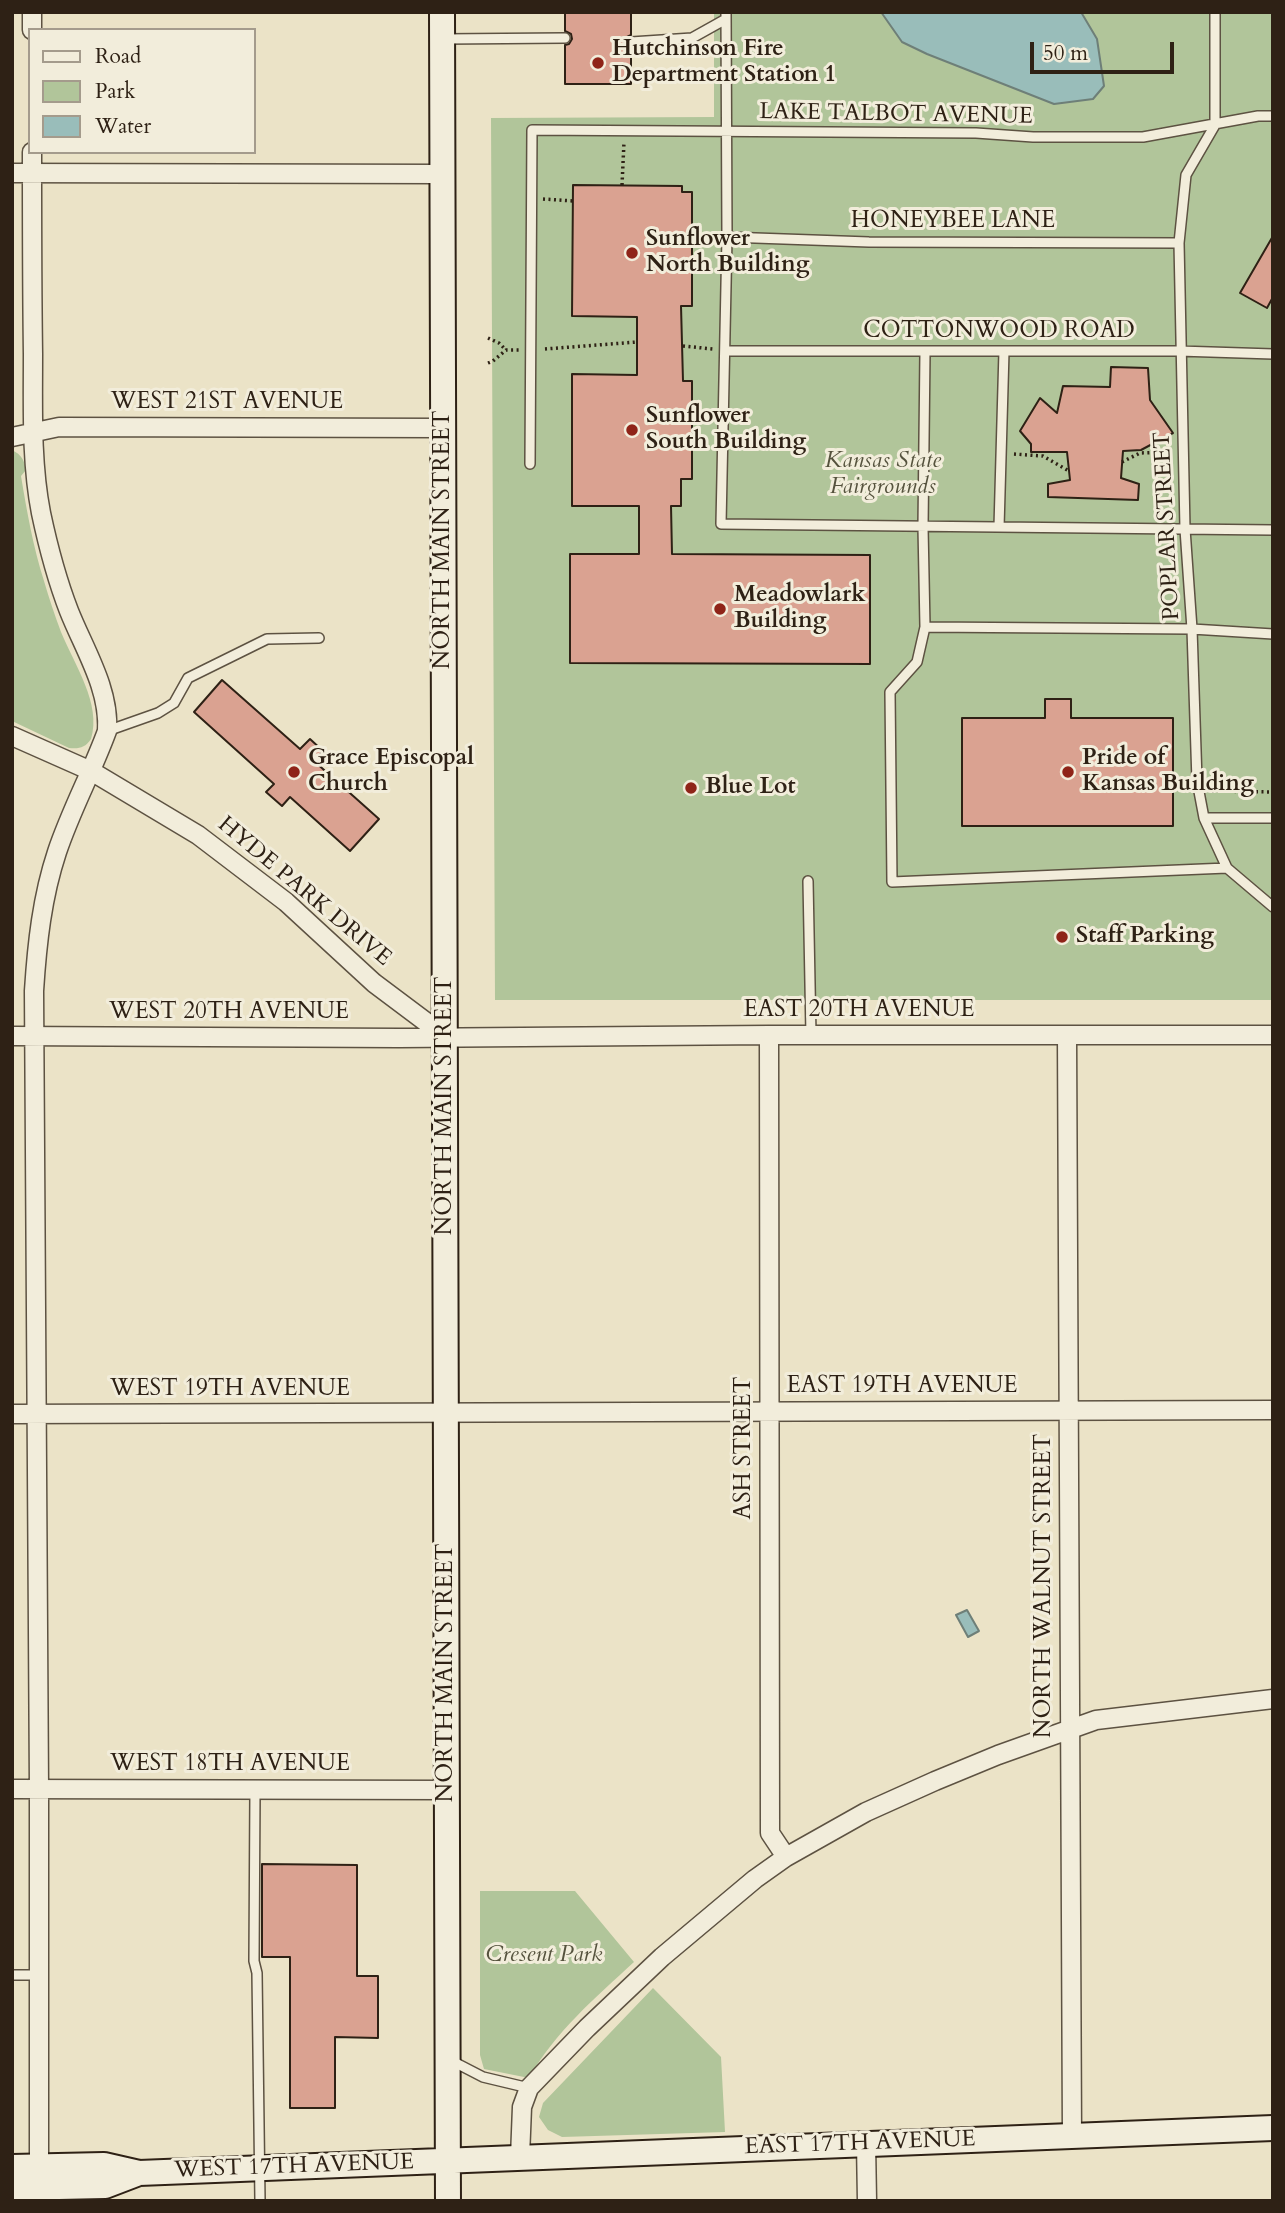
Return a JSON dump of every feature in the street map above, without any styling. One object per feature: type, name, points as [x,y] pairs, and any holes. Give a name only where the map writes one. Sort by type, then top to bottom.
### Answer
[{"type":"main road","name":"NORTH MAIN STREET","points":[[442,12],[448,2201]]},
{"type":"main road","name":"EAST 17TH AVENUE","points":[[448,2161],[1273,2129]]},
{"type":"main road","name":"WEST 17TH AVENUE","points":[[12,2188],[39,2185],[104,2165],[139,2173],[448,2161]]},
{"type":"main road","name":"WEST 17TH AVENUE","points":[[12,2167],[39,2185]]},
{"type":"street","points":[[32,154],[36,473],[47,537],[68,608],[107,705],[107,731],[64,832],[47,887],[37,944],[34,1036],[39,2185]]},
{"type":"street","points":[[12,173],[442,174]]},
{"type":"street","name":"WEST 21ST AVENUE","points":[[12,437],[59,427],[443,428]]},
{"type":"street","name":"HYDE PARK DRIVE","points":[[12,736],[91,771],[188,829],[286,902],[374,983],[446,1037]]},
{"type":"street","name":"ASH STREET","points":[[769,1035],[770,1833],[786,1857]]},
{"type":"street","name":"NORTH WALNUT STREET","points":[[1067,1035],[1072,2136]]},
{"type":"street","name":"EAST 20TH AVENUE","points":[[446,1037],[1273,1035]]},
{"type":"street","name":"WEST 20TH AVENUE","points":[[12,1036],[446,1037]]},
{"type":"street","name":"EAST 19TH AVENUE","points":[[447,1413],[1273,1410]]},
{"type":"street","name":"WEST 19TH AVENUE","points":[[12,1415],[447,1413]]},
{"type":"street","points":[[520,2157],[522,2107],[529,2088],[662,1957],[755,1879],[786,1857],[866,1812],[912,1791],[998,1755],[1096,1720],[1273,1699]]},
{"type":"street","name":"WEST 18TH AVENUE","points":[[12,1789],[447,1790]]},
{"type":"street","points":[[866,2143],[867,2201]]},
{"type":"lane","points":[[1215,12],[1215,125]]},
{"type":"lane","points":[[631,42],[692,38],[726,15]]},
{"type":"lane","points":[[726,15],[726,351],[721,524],[1273,530]]},
{"type":"lane","points":[[442,39],[565,38]]},
{"type":"lane","name":"LAKE TALBOT AVENUE","points":[[531,199],[532,130],[1143,137],[1258,116],[1273,116]]},
{"type":"lane","name":"POPLAR STREET","points":[[1215,125],[1186,175],[1179,243],[1182,452],[1199,791],[1204,818],[1227,868],[1273,907]]},
{"type":"lane","points":[[530,464],[531,199]]},
{"type":"lane","name":"HONEYBEE LANE","points":[[727,237],[869,242],[1179,243]]},
{"type":"lane","name":"COTTONWOOD ROAD","points":[[726,351],[1179,351],[1273,354]]},
{"type":"lane","points":[[999,527],[1004,351]]},
{"type":"lane","points":[[925,352],[925,627],[917,662],[890,692],[892,882],[1227,868]]},
{"type":"lane","points":[[925,627],[1192,629],[1273,634]]},
{"type":"lane","points":[[107,731],[158,713],[174,703],[188,678],[267,639],[318,638]]},
{"type":"lane","points":[[1204,818],[1273,818]]},
{"type":"lane","points":[[808,881],[811,1035]]},
{"type":"lane","points":[[255,1790],[254,1961],[257,1973],[260,2201]]},
{"type":"lane","points":[[12,1975],[38,1975]]},
{"type":"lane","points":[[448,2059],[483,2077],[529,2088]]},
{"type":"path","points":[[622,185],[624,132]]},
{"type":"path","points":[[531,199],[573,201]]},
{"type":"path","points":[[488,338],[506,350],[488,363]]},
{"type":"path","points":[[531,350],[637,342]]},
{"type":"path","points":[[683,346],[726,351]]},
{"type":"path","points":[[1122,462],[1140,453],[1182,452]]},
{"type":"path","points":[[1002,453],[1043,456],[1069,471]]},
{"type":"path","points":[[1199,791],[1273,792]]},
{"type":"green space","name":"Kansas State Fairgrounds","points":[[714,12],[1273,12],[1273,1000],[495,1000],[491,118],[714,117]]},
{"type":"green space","points":[[12,450],[20,456],[26,470],[21,476],[48,594],[61,632],[90,698],[93,712],[91,739],[79,748],[69,748],[12,721]]},
{"type":"green space","name":"Cresent Park","points":[[480,1891],[575,1891],[634,1962],[564,2030],[529,2078],[484,2069],[480,2055]]},
{"type":"green space","name":"Cresent Park","points":[[653,1988],[721,2057],[725,2132],[562,2137],[548,2130],[539,2117],[543,2103]]},
{"type":"water","points":[[881,12],[1081,12],[1097,39],[1104,86],[1093,99],[1054,104],[902,42]]},
{"type":"water","points":[[967,1610],[979,1631],[968,1637],[956,1615]]},
{"type":"building","name":"Hutchinson Fire Department Station 1","points":[[565,12],[631,12],[631,35],[624,42],[631,49],[631,84],[565,84],[565,45],[572,39],[571,34],[565,31]]},
{"type":"building","points":[[573,185],[682,186],[682,192],[692,192],[692,306],[681,306],[683,381],[692,381],[692,479],[681,479],[681,506],[671,506],[672,554],[870,555],[870,664],[570,663],[570,554],[639,554],[639,506],[572,506],[572,374],[637,375],[637,317],[572,316]]},
{"type":"building","points":[[1273,236],[1273,297],[1267,308],[1240,293]]},
{"type":"building","points":[[1111,367],[1148,368],[1150,400],[1173,433],[1141,450],[1123,451],[1121,478],[1139,484],[1138,500],[1048,497],[1048,484],[1070,480],[1067,452],[1031,452],[1031,444],[1020,431],[1040,398],[1057,413],[1063,386],[1110,387]]},
{"type":"building","name":"Grace Episcopal Church","points":[[222,680],[300,749],[310,739],[323,751],[314,761],[379,819],[350,851],[290,797],[282,806],[266,792],[274,784],[194,712]]},
{"type":"building","name":"Pride of Kansas Building","points":[[1045,699],[1071,699],[1071,718],[1173,718],[1173,826],[962,826],[962,718],[1045,718]]},
{"type":"building","points":[[262,1864],[357,1865],[357,1976],[378,1976],[378,2038],[335,2037],[335,2108],[290,2108],[290,1957],[262,1957]]},
{"type":"place","name":"Hutchinson Fire Department Station 1","points":[[598,63]]},
{"type":"place","name":"Sunflower North Building","points":[[632,253]]},
{"type":"place","name":"Sunflower South Building","points":[[632,430]]},
{"type":"place","name":"Meadowlark Building","points":[[720,609]]},
{"type":"place","name":"Grace Episcopal Church","points":[[294,772]]},
{"type":"place","name":"Pride of Kansas Building","points":[[1068,772]]},
{"type":"place","name":"Blue Lot","points":[[691,788]]},
{"type":"place","name":"Staff Parking","points":[[1062,937]]}]
